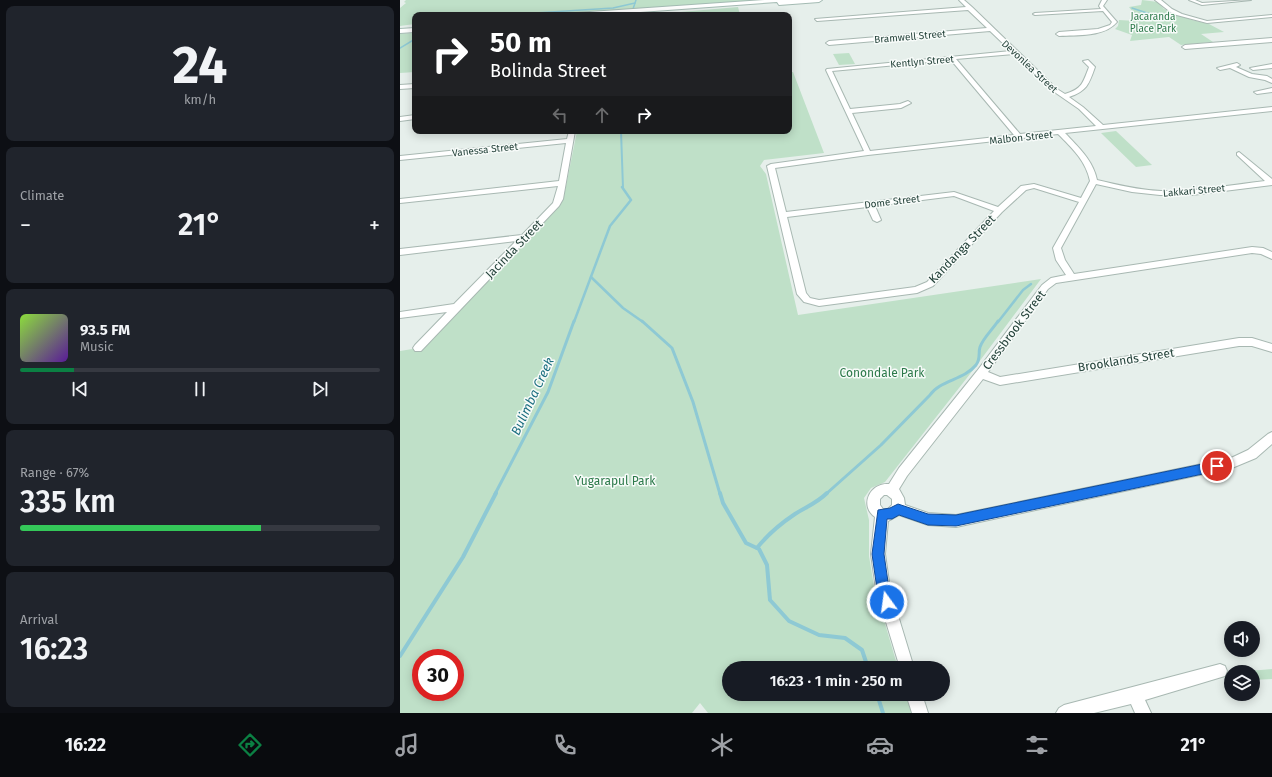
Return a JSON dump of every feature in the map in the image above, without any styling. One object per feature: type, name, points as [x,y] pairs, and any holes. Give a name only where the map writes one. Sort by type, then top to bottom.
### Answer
[{"type":"main road","points":[[637,12],[787,0]]},
{"type":"main road","points":[[646,11],[819,0]]},
{"type":"main road","points":[[400,29],[412,28]]},
{"type":"street","name":"Devonlea Street","points":[[961,0],[1055,90],[1081,108],[1102,128]]},
{"type":"street","points":[[1059,34],[1096,31],[1110,27],[1115,22],[1104,10],[1101,4],[1105,0]]},
{"type":"street","points":[[1157,0],[1162,2],[1170,10],[1207,22],[1272,16]]},
{"type":"street","points":[[1191,0],[1202,4],[1255,0]]},
{"type":"street","points":[[814,21],[970,8]]},
{"type":"street","points":[[1035,14],[1104,10]]},
{"type":"street","name":"Bramwell Street","points":[[825,43],[991,29]]},
{"type":"street","points":[[1185,47],[1272,40]]},
{"type":"street","name":"Kentlyn Street","points":[[849,112],[829,70],[1015,52]]},
{"type":"street","points":[[952,58],[1018,137]]},
{"type":"street","points":[[1065,96],[1079,92],[1083,89],[1092,67],[1086,61]]},
{"type":"street","points":[[1220,68],[1243,65]]},
{"type":"street","points":[[1253,68],[1272,66]]},
{"type":"street","points":[[1232,67],[1251,76],[1267,78],[1272,81]]},
{"type":"street","points":[[400,87],[412,86]]},
{"type":"street","points":[[1257,92],[1272,90]]},
{"type":"street","points":[[868,153],[849,112],[901,106],[908,103]]},
{"type":"street","name":"Malbon Street","points":[[783,215],[771,166],[868,153],[1254,111],[1270,111]]},
{"type":"street","points":[[400,119],[412,117]]},
{"type":"street","points":[[1060,132],[1093,170],[1094,180],[1057,248],[1061,261],[1072,277]]},
{"type":"street","name":"Jacinda Street","points":[[418,348],[556,204],[559,199],[571,134]]},
{"type":"street","name":"Vanessa Street","points":[[400,158],[570,141]]},
{"type":"street","points":[[1239,154],[1272,182]]},
{"type":"street","name":"Lakkari Street","points":[[1094,180],[1124,189],[1163,193],[1182,193],[1272,182]]},
{"type":"street","points":[[400,201],[562,183]]},
{"type":"street","name":"Kandanga Street","points":[[783,215],[802,294],[807,300],[819,304],[917,290],[930,284],[999,210],[1024,188],[1034,186],[1083,201]]},
{"type":"street","name":"Dome Street","points":[[783,215],[954,194],[999,210]]},
{"type":"street","points":[[870,204],[877,220]]},
{"type":"street","points":[[400,252],[526,237]]},
{"type":"street","name":"Cressbrook Street","points":[[892,491],[903,472],[981,374],[1045,287],[1054,280],[1252,250],[1263,251],[1272,256]]},
{"type":"street","points":[[400,315],[458,307]]},
{"type":"street","name":"Brooklands Street","points":[[981,374],[1000,381],[1239,342],[1252,342],[1272,348]]},
{"type":"street","points":[[898,509],[928,519],[956,520],[1232,463],[1252,454],[1272,437]]},
{"type":"street","points":[[881,491],[892,491],[898,499],[898,509],[892,514],[882,514],[873,507],[873,497],[881,491]]},
{"type":"street","points":[[882,514],[878,554],[883,589],[905,661]]},
{"type":"street","points":[[1064,713],[1220,671]]},
{"type":"street","points":[[1135,695],[1143,713]]},
{"type":"street","points":[[916,701],[920,713]]},
{"type":"green space","points":[[406,0],[751,1],[592,12],[412,12],[412,24],[400,26],[400,8],[406,3],[404,2]]},
{"type":"green space","name":"Jacaranda Place Park","points":[[1142,0],[1158,2],[1164,9],[1192,20],[1209,24],[1224,32],[1201,34],[1213,42],[1181,45],[1169,37],[1130,41],[1132,35],[1115,29],[1118,26],[1119,20],[1136,21],[1137,17],[1129,7],[1141,5]]},
{"type":"green space","points":[[738,7],[739,12],[680,12]]},
{"type":"green space","points":[[412,33],[412,72],[400,73],[400,34]]},
{"type":"green space","points":[[849,53],[855,64],[839,65],[833,54]]},
{"type":"green space","name":"Yugarapul Park","points":[[793,72],[824,153],[764,160],[760,166],[766,174],[798,315],[1041,279],[970,374],[885,482],[871,488],[864,498],[869,520],[869,556],[874,586],[896,661],[722,661],[722,701],[908,701],[911,713],[708,713],[700,703],[692,713],[400,713],[400,351],[425,347],[560,205],[564,196],[576,134],[792,134]]},
{"type":"green space","points":[[1116,131],[1152,165],[1136,167],[1101,133]]},
{"type":"green space","points":[[1272,669],[1272,679],[1260,680],[1260,670]]},
{"type":"waterway","points":[[551,12],[613,8],[635,3]]},
{"type":"waterway","name":"Bulimba Creek","points":[[632,12],[635,3]]},
{"type":"waterway","points":[[1132,8],[1150,14]]},
{"type":"waterway","points":[[400,48],[412,41]]},
{"type":"waterway","name":"Bulimba Creek","points":[[621,134],[623,188]]},
{"type":"waterway","name":"Bulimba Creek","points":[[574,322],[610,226],[631,200],[622,187]]},
{"type":"waterway","points":[[591,277],[623,308],[643,322]]},
{"type":"waterway","points":[[998,322],[1023,290],[1031,284]]},
{"type":"waterway","name":"Bulimba Creek","points":[[495,494],[548,392],[574,321]]},
{"type":"waterway","points":[[642,321],[672,348],[693,402],[720,494]]},
{"type":"waterway","points":[[826,494],[881,445],[934,390],[965,374],[976,365],[981,344],[998,321]]},
{"type":"waterway","name":"Bulimba Creek","points":[[400,656],[463,557],[496,493]]},
{"type":"waterway","points":[[720,493],[723,503],[746,543],[759,549],[767,565],[770,600],[789,621],[819,635],[845,638],[862,650],[866,661]]},
{"type":"waterway","points":[[757,548],[779,525],[819,500],[827,493]]},
{"type":"waterway","points":[[879,701],[883,713]]},
{"type":"route","points":[[887,602],[883,589],[878,554],[882,514],[889,515],[898,509],[928,519],[941,521],[956,520],[1217,466]]},
{"type":"park label","name":"Conondale Park","points":[[882,373]]}]
